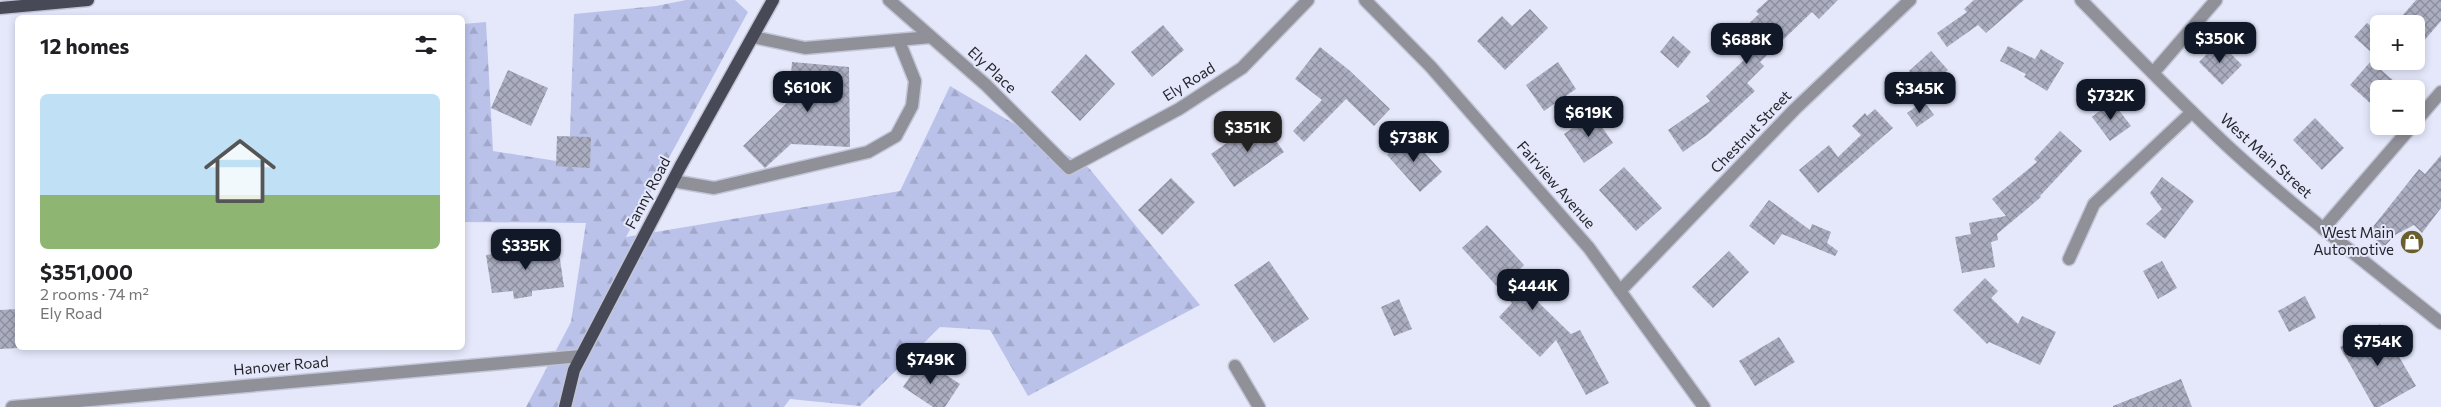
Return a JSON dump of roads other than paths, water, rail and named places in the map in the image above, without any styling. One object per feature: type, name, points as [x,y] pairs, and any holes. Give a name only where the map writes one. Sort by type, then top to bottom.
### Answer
[{"type":"main road","points":[[0,8],[88,0]]},
{"type":"main road","name":"Fanny Road","points":[[565,407],[574,370],[673,181],[773,0]]},
{"type":"street","name":"Ely Place","points":[[889,0],[986,84],[1069,168]]},
{"type":"street","name":"Ely Road","points":[[1069,168],[1179,109],[1242,68],[1308,0]]},
{"type":"street","name":"Fairview Avenue","points":[[1365,0],[1443,81],[1589,248],[1704,407]]},
{"type":"street","name":"Chestnut Street","points":[[1620,291],[1795,108],[1910,0]]},
{"type":"street","points":[[2153,73],[2216,0]]},
{"type":"street","name":"West Main Street","points":[[2089,3],[2153,73],[2192,112],[2323,229],[2441,323]]},
{"type":"street","points":[[753,37],[804,48],[931,37]]},
{"type":"street","points":[[673,181],[714,188],[868,152],[896,136],[912,106],[915,81],[899,41]]},
{"type":"street","points":[[2425,111],[2441,92]]},
{"type":"street","points":[[2070,259],[2094,204],[2192,112]]},
{"type":"street","points":[[2323,229],[2404,135]]},
{"type":"street","name":"Hanover Road","points":[[12,407],[582,356]]},
{"type":"street","points":[[1235,366],[1259,407]]},
{"type":"place","name":"West Main Automotive","points":[[2412,242]]}]
